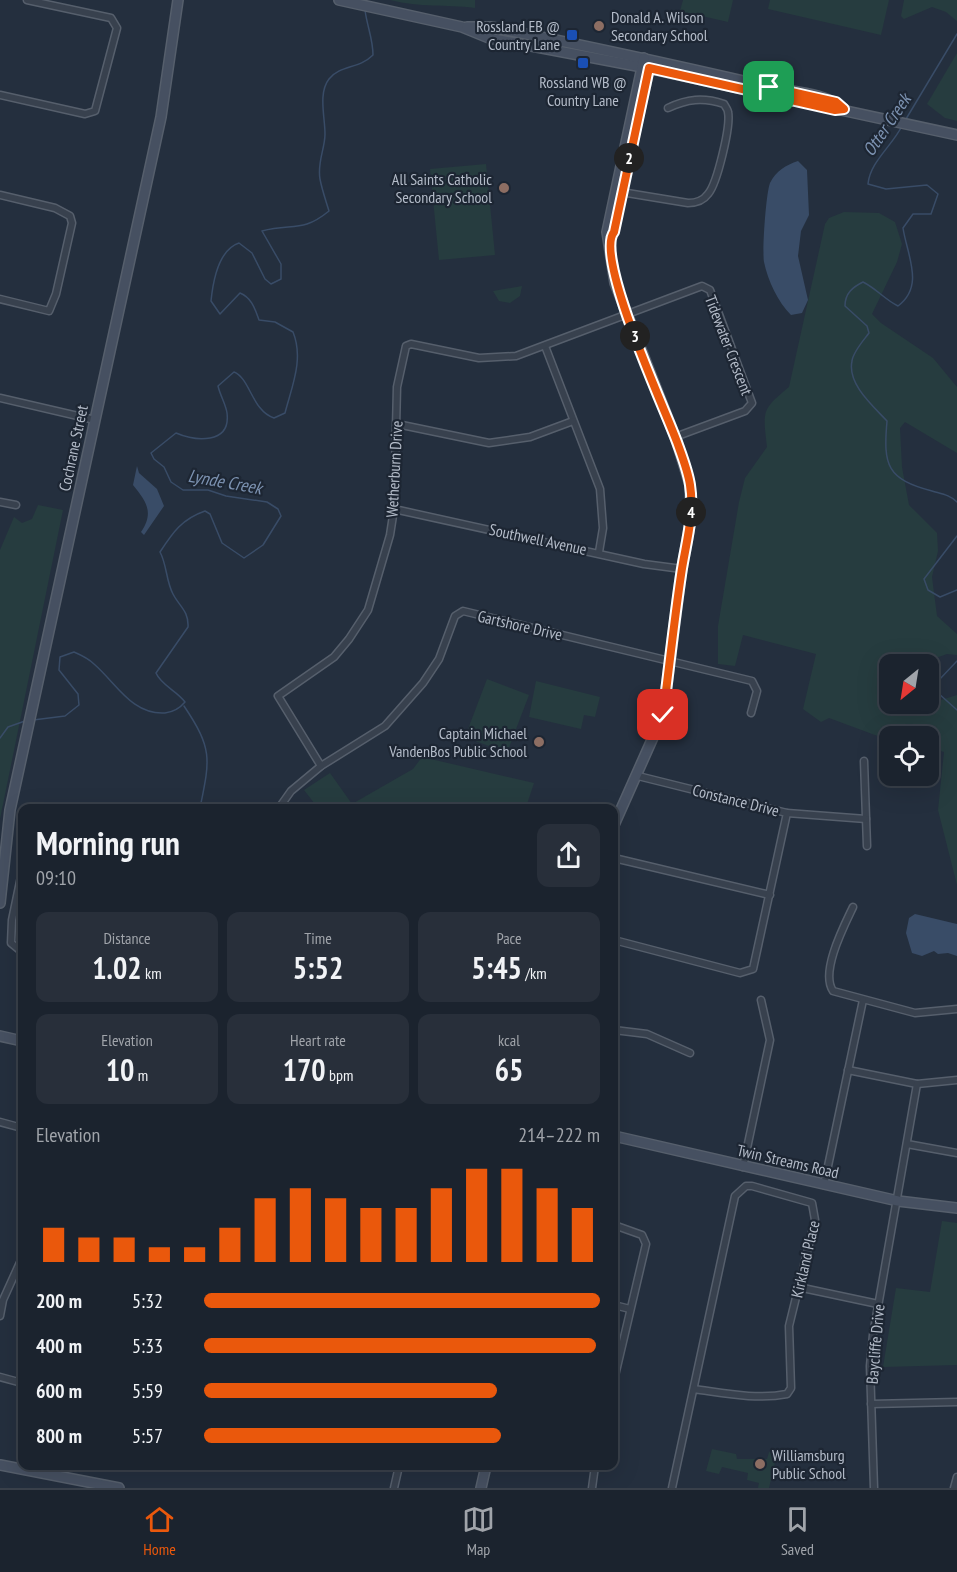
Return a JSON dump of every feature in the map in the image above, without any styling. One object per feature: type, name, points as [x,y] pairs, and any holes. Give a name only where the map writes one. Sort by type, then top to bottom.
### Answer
[{"type":"street","points":[[0,95],[85,114],[95,111],[103,88],[117,28],[111,18],[27,0]]},
{"type":"street","name":"Cochrane Street","points":[[0,903],[10,810],[161,117],[178,0]]},
{"type":"street","points":[[339,0],[462,27],[491,27],[646,63],[805,94],[836,102],[844,109],[957,135]]},
{"type":"street","points":[[618,817],[663,715],[682,569],[691,519],[690,485],[675,437],[626,315],[615,283],[610,254],[610,237],[614,232],[618,192],[646,63]]},
{"type":"street","points":[[618,192],[688,203],[699,202],[708,195],[713,186],[727,130],[728,111],[724,104],[699,99],[683,101],[668,108]]},
{"type":"street","points":[[0,195],[55,208],[70,216],[72,223],[56,294],[49,311],[0,299]]},
{"type":"street","name":"Tidewater Crescent","points":[[626,315],[702,286],[710,290],[752,403],[746,411],[675,437]]},
{"type":"street","name":"Wetherburn Drive","points":[[321,766],[278,696],[334,657],[368,610],[390,535],[394,509],[398,387],[406,346],[411,344],[479,358],[516,356],[626,315]]},
{"type":"street","points":[[545,346],[600,489],[603,528],[599,552]]},
{"type":"street","points":[[0,398],[95,420]]},
{"type":"street","points":[[397,424],[489,443],[530,437],[573,421]]},
{"type":"street","points":[[0,502],[16,505]]},
{"type":"street","name":"Southwell Avenue","points":[[394,509],[599,552],[644,564],[682,569]]},
{"type":"street","name":"Gartshore Drive","points":[[282,804],[291,791],[321,766],[385,726],[423,682],[439,658],[455,616],[463,611],[752,681],[757,691],[751,713]]},
{"type":"street","points":[[864,761],[867,846]]},
{"type":"street","name":"Constance Drive","points":[[618,941],[740,973],[753,969],[787,813],[638,776]]},
{"type":"street","points":[[787,813],[866,819]]},
{"type":"street","points":[[618,859],[770,895]]},
{"type":"street","points":[[18,891],[12,920],[11,943],[18,949]]},
{"type":"street","points":[[853,907],[838,938],[828,980],[833,991],[915,1013],[957,1009]]},
{"type":"street","points":[[743,1167],[770,1040],[761,1000]]},
{"type":"street","points":[[824,1185],[863,1000]]},
{"type":"street","points":[[618,1030],[647,1034],[690,1053]]},
{"type":"street","points":[[0,1036],[18,1040]]},
{"type":"street","points":[[848,1070],[917,1084],[957,1080]]},
{"type":"street","name":"Baycliffe Drive","points":[[874,1488],[870,1365],[878,1304],[917,1084]]},
{"type":"street","points":[[0,1122],[18,1127]]},
{"type":"street","name":"Twin Streams Road","points":[[618,1137],[898,1201],[957,1208]]},
{"type":"street","points":[[907,1144],[957,1153]]},
{"type":"street","name":"Kirkland Place","points":[[672,1488],[730,1214],[738,1192],[747,1186],[807,1199],[815,1206],[815,1220],[789,1326],[791,1388],[787,1394],[733,1395],[694,1389]]},
{"type":"street","points":[[618,1226],[632,1229],[642,1235],[646,1244],[618,1362]]},
{"type":"street","points":[[0,1316],[3,1300],[18,1267]]},
{"type":"street","points":[[798,1287],[878,1304]]},
{"type":"street","points":[[618,1306],[630,1309]]},
{"type":"street","points":[[0,1377],[18,1382]]},
{"type":"street","points":[[871,1404],[957,1402]]},
{"type":"street","points":[[0,1465],[18,1469]]},
{"type":"street","points":[[22,1470],[88,1485],[119,1488]]},
{"type":"street","points":[[393,1488],[398,1470]]},
{"type":"street","points":[[481,1488],[485,1470]]},
{"type":"street","points":[[592,1488],[594,1470]]},
{"type":"street","points":[[954,1488],[957,1476]]},
{"type":"green space","points":[[390,0],[475,0],[475,8],[412,4]]},
{"type":"green space","points":[[683,0],[733,0],[728,22],[680,11]]},
{"type":"green space","points":[[770,0],[889,0],[881,35],[768,9]]},
{"type":"green space","points":[[904,0],[957,0],[957,21],[946,12],[932,7],[904,19],[901,16]]},
{"type":"green space","points":[[957,53],[957,121],[945,118],[927,104]]},
{"type":"green space","points":[[486,164],[495,255],[439,260],[430,169]]},
{"type":"green space","points":[[844,212],[879,213],[895,222],[902,244],[897,262],[872,314],[881,323],[933,358],[957,387],[957,453],[905,422],[900,428],[902,467],[909,505],[937,533],[938,551],[932,577],[937,616],[957,634],[957,655],[947,654],[939,657],[939,654],[879,654],[879,714],[939,714],[939,701],[957,695],[957,885],[938,810],[944,752],[939,750],[939,726],[879,726],[879,737],[829,718],[821,722],[803,709],[816,654],[743,635],[735,666],[718,664],[718,626],[739,502],[745,478],[767,447],[766,412],[773,401],[789,387],[825,224],[829,218]]},
{"type":"green space","points":[[522,286],[520,296],[510,303],[499,301],[493,291]]},
{"type":"green space","points":[[38,505],[63,510],[0,819],[0,550],[14,517],[22,523],[32,519]]},
{"type":"green space","points":[[487,679],[529,695],[507,753],[465,737]]},
{"type":"green space","points":[[536,681],[600,697],[595,717],[584,715],[581,729],[529,717]]},
{"type":"green space","points":[[422,757],[534,783],[527,804],[352,804],[413,769]]},
{"type":"green space","points":[[330,773],[352,804],[315,804],[304,790]]},
{"type":"green space","points":[[942,1221],[957,1223],[957,1365],[883,1367],[896,1288],[930,1292]]},
{"type":"green space","points":[[712,1449],[736,1454],[737,1459],[767,1459],[769,1452],[777,1454],[769,1488],[758,1488],[759,1483],[747,1480],[748,1473],[722,1467],[719,1474],[706,1471]]},
{"type":"water","points":[[798,161],[807,170],[809,215],[801,231],[798,256],[808,300],[802,313],[791,315],[778,298],[768,276],[764,262],[764,235],[770,183],[782,169]]},
{"type":"water","points":[[137,466],[139,473],[157,489],[164,506],[144,535],[141,532],[148,513],[145,502],[133,485]]},
{"type":"water","points":[[915,914],[957,924],[957,956],[948,953],[938,954],[934,951],[922,956],[912,953],[906,933],[909,918]]},
{"type":"waterway","name":"Lynde Creek","points":[[33,720],[65,716],[79,705],[78,694],[59,670],[60,657],[74,652],[92,662],[126,697],[143,709],[165,713],[181,706],[185,702],[156,673],[188,627],[185,613],[171,589],[160,552],[179,527],[190,518],[205,511],[210,514],[222,543],[244,558],[263,545],[281,516],[278,509],[267,502],[226,496],[208,490],[183,490],[171,482],[164,467],[154,459],[151,453],[176,433],[202,439],[218,436],[227,423],[227,413],[218,386],[234,372],[244,381],[256,402],[267,414],[274,418],[285,413],[294,383],[297,362],[293,332],[275,322],[259,320],[250,301],[240,293],[220,314],[211,301],[213,284],[221,259],[226,252],[239,243],[252,253],[265,279],[271,284],[281,279],[281,264],[262,231],[304,225],[329,211],[319,173],[325,134],[324,91],[333,75],[362,63],[373,55],[365,10]]},
{"type":"waterway","name":"Otter Creek","points":[[906,119],[957,34]]},
{"type":"waterway","name":"Otter Creek","points":[[902,126],[877,161],[868,184],[886,189],[927,185],[938,194],[931,214],[913,214],[903,228],[913,280],[906,298],[898,306],[863,282],[848,294],[845,306],[867,326],[869,333],[854,354],[851,370],[862,394],[887,421],[886,449],[891,468],[905,481],[946,495],[957,502]]},
{"type":"waterway","name":"Otter Creek","points":[[957,536],[924,579],[928,590],[940,597],[957,590]]},
{"type":"waterway","name":"Otter Creek","points":[[957,661],[939,680],[938,693],[957,710]]},
{"type":"waterway","points":[[184,706],[200,733],[207,755],[201,804]]},
{"type":"waterway","name":"Lynde Creek","points":[[0,738],[8,727],[25,721]]},
{"type":"place","name":"Donald A. Wilson Secondary School","points":[[599,26]]},
{"type":"place","name":"Rossland EB @ Country Lane","points":[[572,35]]},
{"type":"place","name":"Rossland WB @ Country Lane","points":[[583,63]]},
{"type":"place","name":"All Saints Catholic Secondary School","points":[[504,188]]},
{"type":"place","name":"Captain Michael VandenBos Public School","points":[[539,742]]},
{"type":"place","name":"Williamsburg Public School","points":[[760,1464]]},
{"type":"route","points":[[663,715],[681,574],[691,519],[690,485],[677,442],[615,283],[610,254],[610,237],[614,232],[649,68],[835,110],[844,109],[836,102],[769,87]]}]
